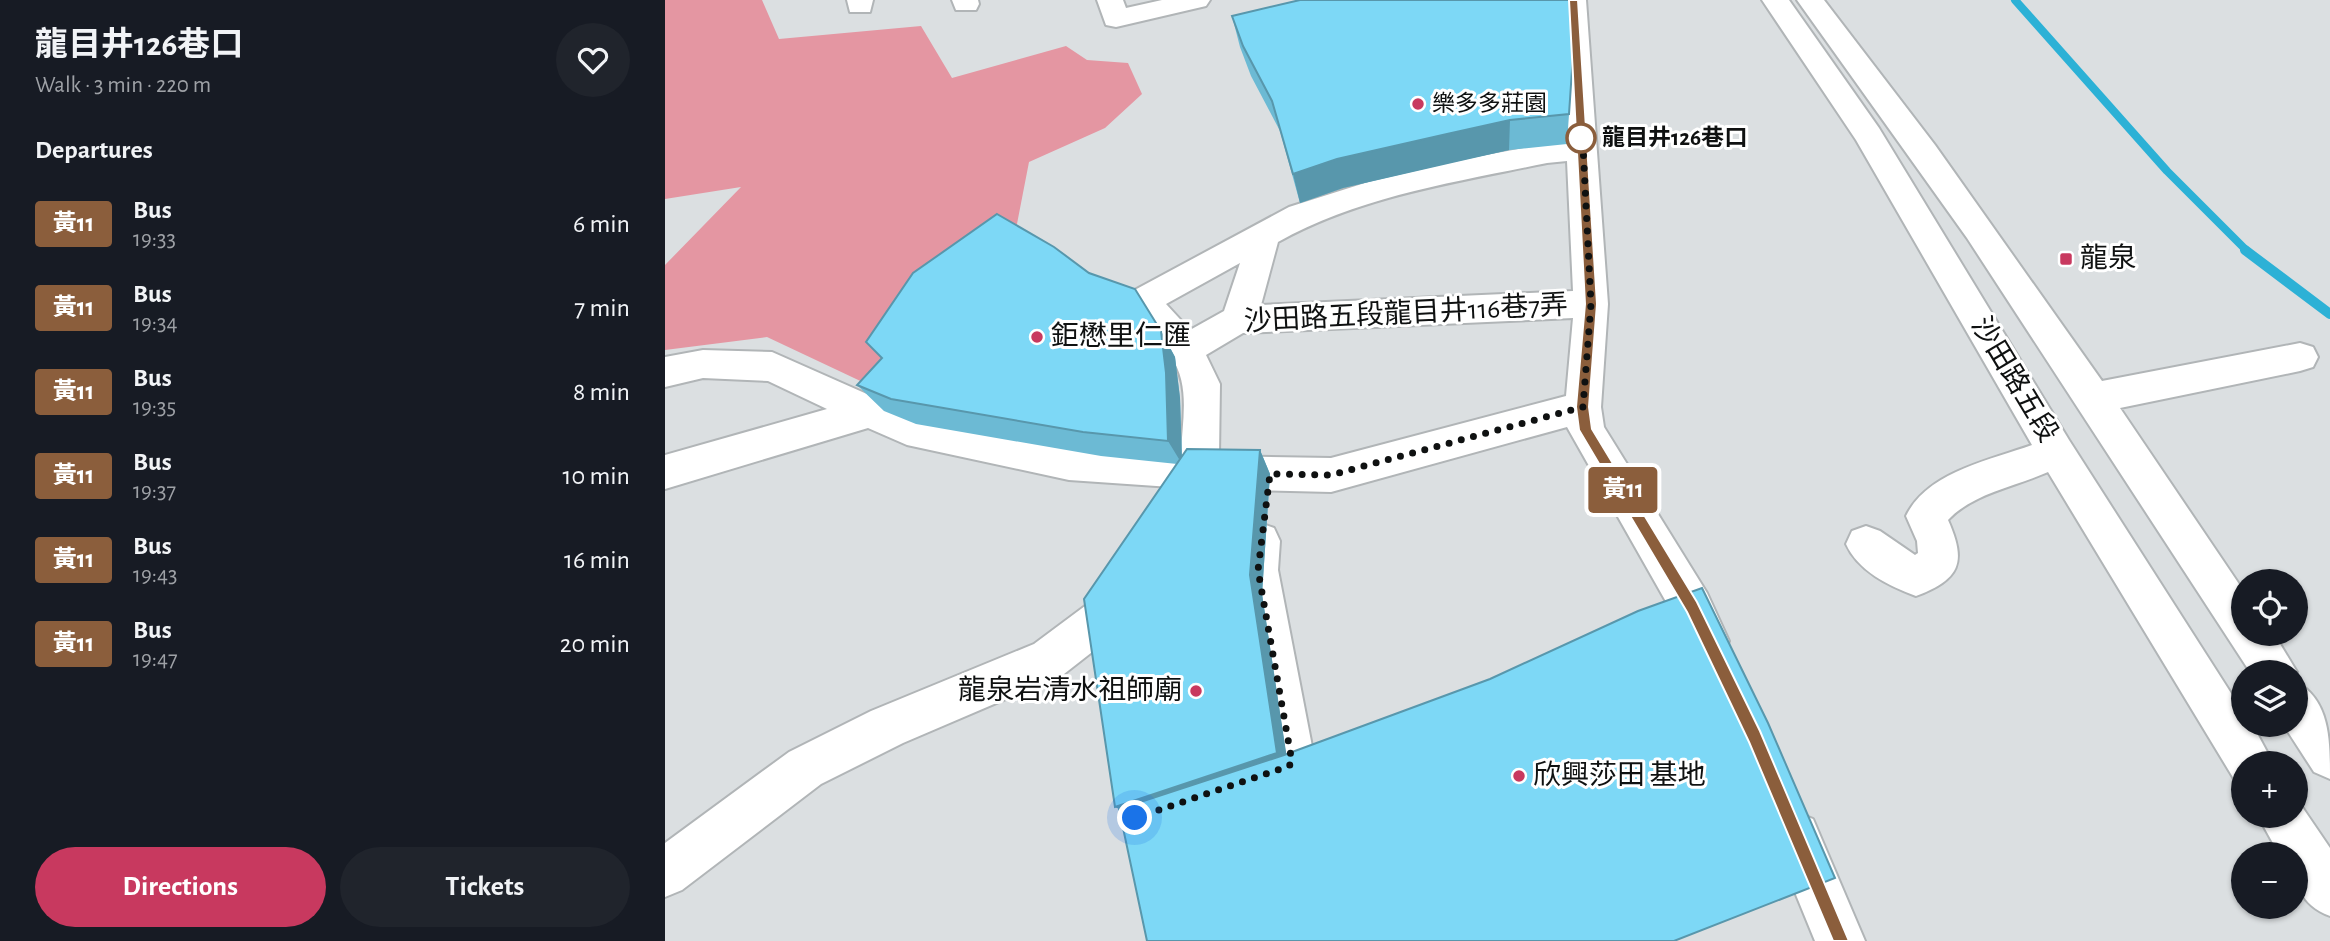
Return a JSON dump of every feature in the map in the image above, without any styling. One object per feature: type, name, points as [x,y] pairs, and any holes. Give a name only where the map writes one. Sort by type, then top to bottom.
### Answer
[{"type":"street","points":[[1113,9],[1197,0]]},
{"type":"street","points":[[1573,0],[1591,304],[1583,407],[1586,430],[1692,607],[1726,678]]},
{"type":"street","name":"沙田路五段","points":[[1775,0],[1868,135],[2040,446],[2242,751]]},
{"type":"street","name":"沙田路五段","points":[[1810,0],[1887,98],[2101,410],[2231,607]]},
{"type":"street","points":[[1356,167],[1364,169],[1500,133],[1581,138]]},
{"type":"street","points":[[1189,489],[1202,384],[1186,351],[1143,301],[1300,215],[1406,181],[1548,152],[1581,138]]},
{"type":"street","points":[[1237,320],[1248,296],[1262,237]]},
{"type":"street","name":"沙田路五段龍目井116巷7弄","points":[[1186,351],[1237,320],[1591,304]]},
{"type":"street","points":[[1866,544],[1890,563],[1916,577],[1939,562],[1937,541],[1926,516],[1939,499],[1973,482],[2015,471],[2040,446],[2101,410],[2299,357]]},
{"type":"street","points":[[665,372],[703,364],[772,367],[907,429],[1189,489],[1270,474],[1331,475],[1583,407]]},
{"type":"street","points":[[665,472],[871,412]]},
{"type":"street","points":[[1212,792],[1289,766],[1292,762],[1258,570],[1270,474]]},
{"type":"street","points":[[665,873],[804,768],[887,727],[1049,659],[1104,617],[1141,562]]},
{"type":"street","points":[[2308,722],[2330,756]]},
{"type":"street","points":[[1779,796],[1840,941]]},
{"type":"street","points":[[2290,828],[2330,892]]},
{"type":"shaded area","points":[[665,0],[762,0],[779,39],[921,26],[952,78],[1066,46],[1087,60],[1128,63],[1142,94],[1105,128],[1029,162],[1016,229],[909,304],[871,386],[767,337],[665,350],[665,265],[741,187],[665,199]]},
{"type":"building","name":"樂多多莊園","points":[[1300,0],[1575,0],[1569,114],[1510,120],[1337,159],[1293,174],[1272,101],[1243,46],[1232,16]]},
{"type":"building","name":"鉅懋里仁匯","points":[[997,214],[1054,247],[1089,273],[1135,289],[1161,331],[1166,373],[1168,441],[1083,432],[891,399],[857,385],[882,358],[866,342],[913,273]]},
{"type":"building","name":"龍泉岩清水祖師廟","points":[[1187,449],[1260,450],[1250,575],[1277,753],[1115,807],[1084,599]]},
{"type":"building","name":"欣興莎田 基地","points":[[1702,588],[1768,723],[1835,878],[1674,941],[1147,941],[1119,809],[1284,755],[1490,679],[1638,611]]},
{"type":"waterway","points":[[2015,0],[2167,171],[2248,252]]},
{"type":"waterway","points":[[2245,250],[2330,314]]},
{"type":"bus line","name":"黃11","points":[[1573,0],[1591,304],[1583,407],[1586,430],[1692,607],[1755,737],[1840,941]]},
{"type":"place","name":"樂多多莊園","points":[[1418,104]]},
{"type":"place","name":"龍目井126巷口","points":[[1581,138]]},
{"type":"place","name":"龍泉","points":[[2066,259]]},
{"type":"place","name":"鉅懋里仁匯","points":[[1037,337]]},
{"type":"place","name":"龍泉岩清水祖師廟","points":[[1196,691]]},
{"type":"place","name":"欣興莎田 基地","points":[[1519,776]]},
{"type":"route","points":[[1135,818],[1289,766],[1292,762],[1276,659],[1258,570],[1261,526],[1270,474],[1331,475],[1583,407],[1591,304],[1581,150],[1582,126],[1581,138]]}]
